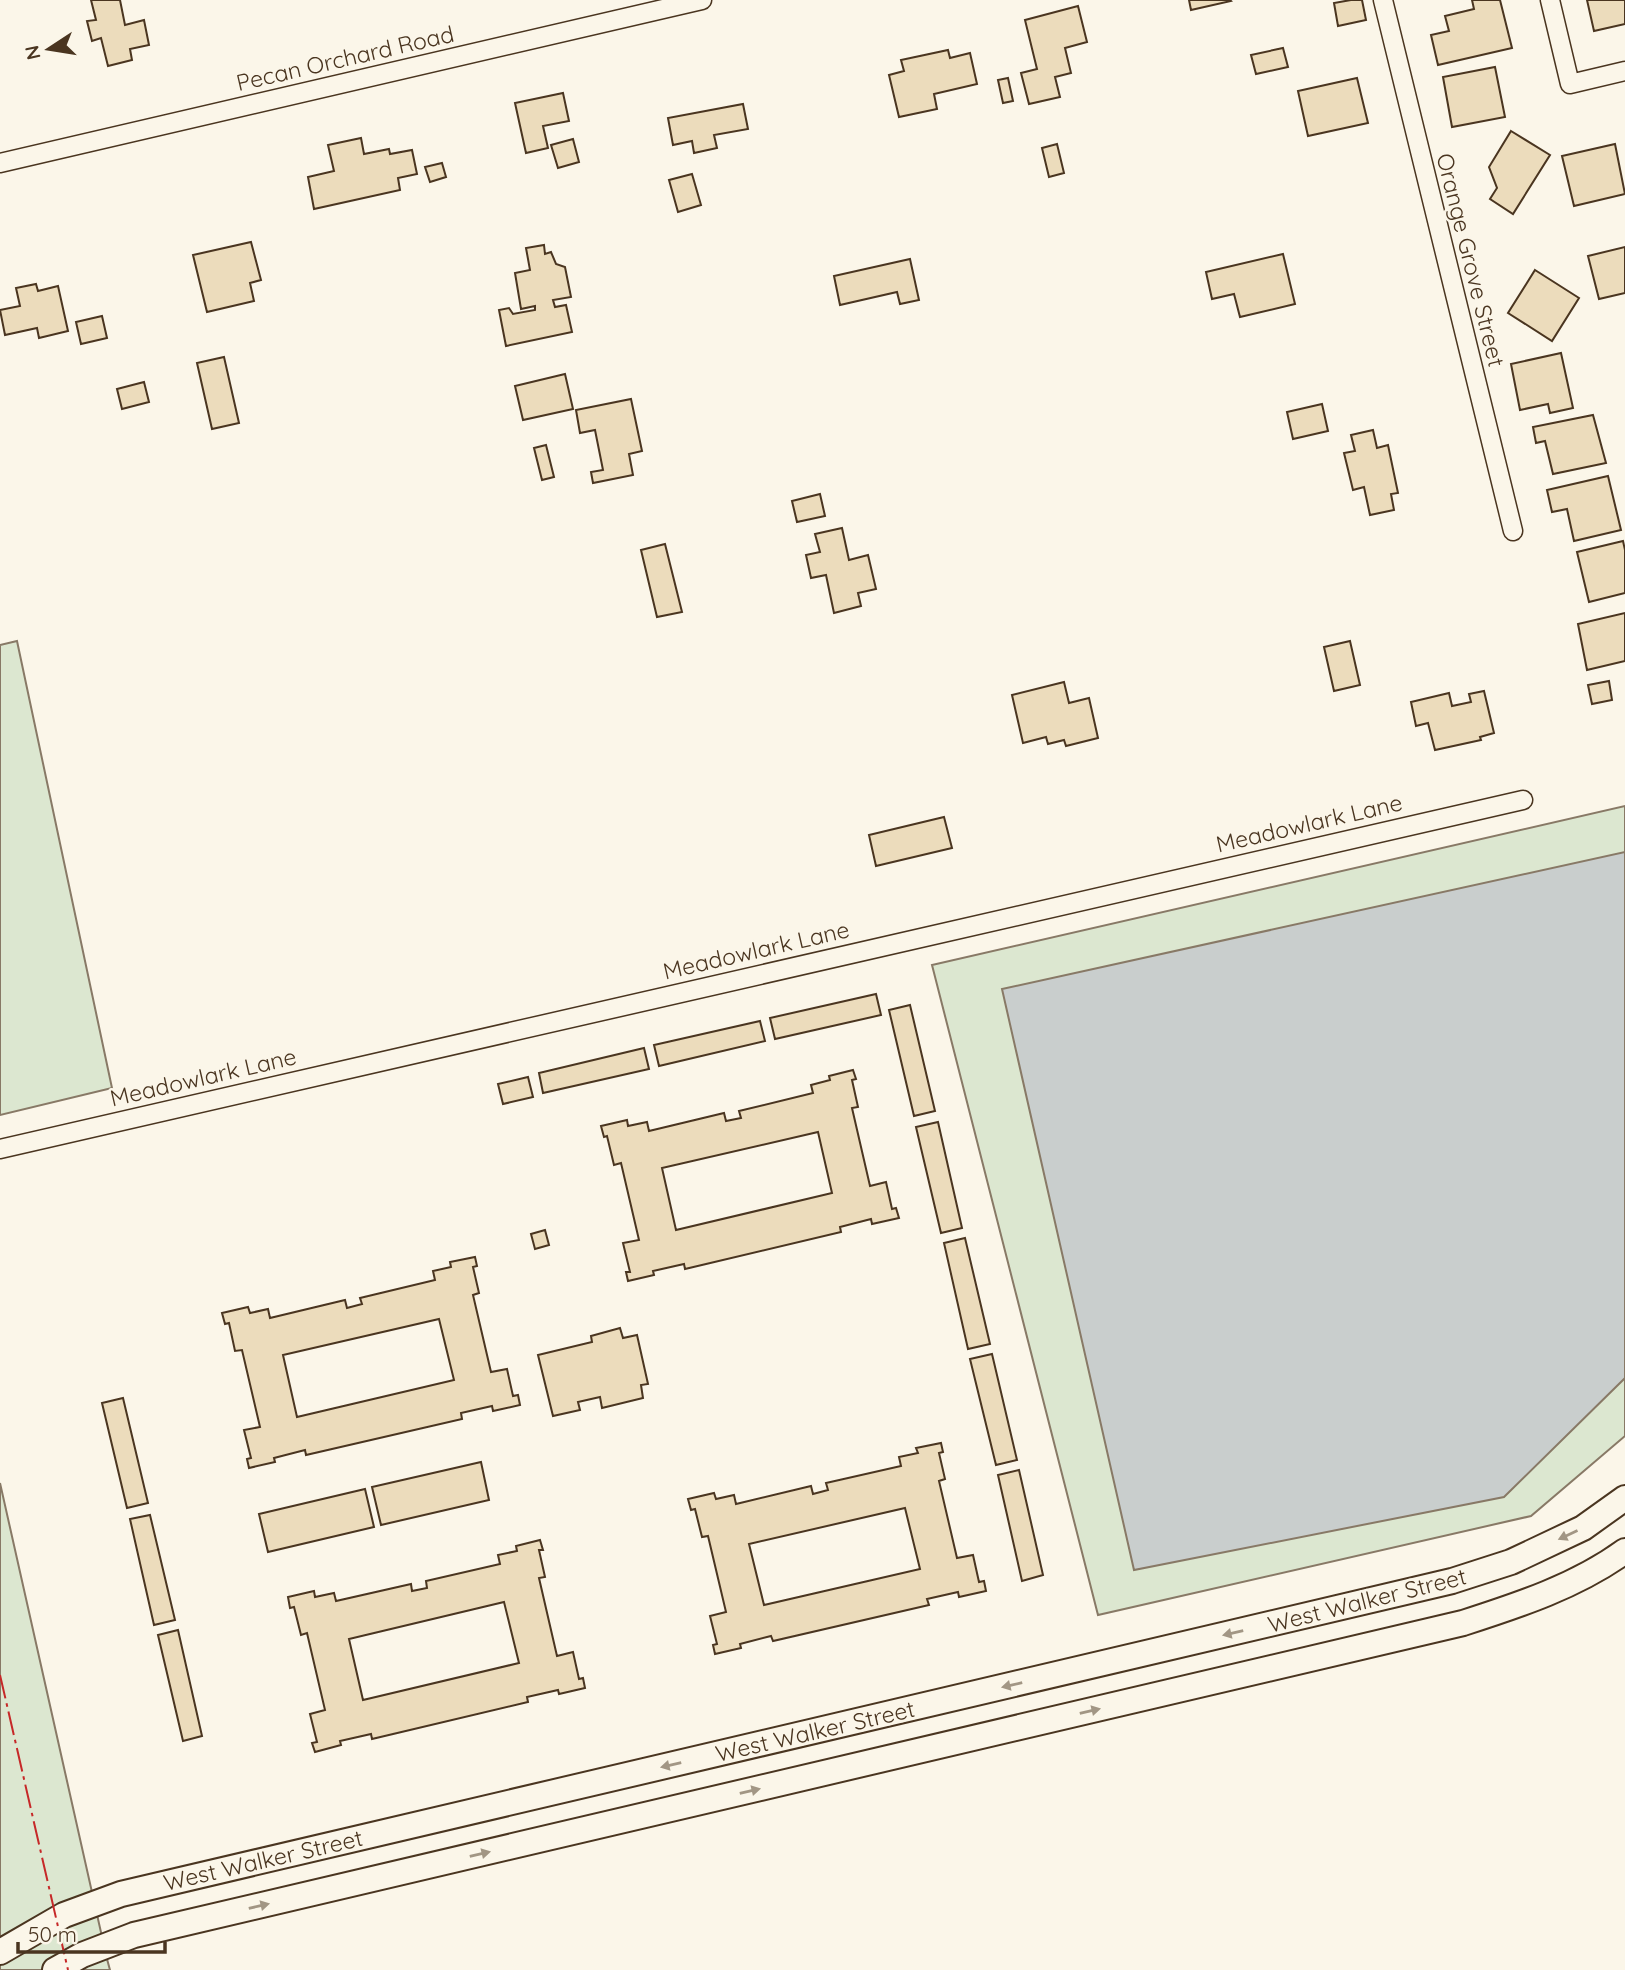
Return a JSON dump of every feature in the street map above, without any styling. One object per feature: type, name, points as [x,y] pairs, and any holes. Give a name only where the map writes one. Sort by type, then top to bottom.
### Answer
[{"type":"street","name":"Pecan Orchard Road","points":[[0,163],[702,0]]},
{"type":"street","name":"Orange Grove Street","points":[[1383,0],[1513,531]]},
{"type":"street","points":[[1550,0],[1570,84],[1625,71]]},
{"type":"street","name":"Meadowlark Lane","points":[[0,1149],[1523,800]]},
{"type":"street","name":"West Walker Street","points":[[0,1952],[64,1915],[121,1894],[1452,1581],[1511,1562],[1583,1528],[1625,1498]]},
{"type":"street","name":"West Walker Street","points":[[55,1970],[82,1955],[134,1935],[1463,1623],[1527,1603],[1605,1566],[1625,1551]]},
{"type":"green space","points":[[17,641],[112,1088],[0,1115],[0,645]]},
{"type":"green space","points":[[1625,806],[1625,1436],[1531,1516],[1098,1615],[932,965]]},
{"type":"green space","points":[[0,1483],[107,1959],[110,1970],[0,1970]]},
{"type":"shaded area","points":[[1625,852],[1625,1378],[1504,1497],[1134,1570],[1002,989]]},
{"type":"building","points":[[91,0],[120,0],[125,25],[144,20],[149,45],[130,49],[132,60],[108,66],[101,38],[92,41],[87,21],[96,20]]},
{"type":"building","points":[[1189,0],[1230,0],[1231,1],[1191,10]]},
{"type":"building","points":[[1362,0],[1366,20],[1338,26],[1334,3]]},
{"type":"building","points":[[1472,0],[1500,0],[1512,48],[1438,65],[1431,35],[1449,31],[1445,16],[1474,9]]},
{"type":"building","points":[[1587,0],[1625,0],[1625,24],[1594,31]]},
{"type":"building","points":[[1078,6],[1087,42],[1065,48],[1071,73],[1055,77],[1060,97],[1029,104],[1021,73],[1037,69],[1025,20]]},
{"type":"building","points":[[1283,48],[1288,67],[1256,74],[1251,55]]},
{"type":"building","points":[[948,50],[950,58],[970,53],[977,84],[934,94],[937,109],[899,117],[889,75],[904,71],[901,60]]},
{"type":"building","points":[[1495,67],[1505,117],[1452,127],[1443,77]]},
{"type":"building","points":[[1008,78],[1013,101],[1003,103],[998,80]]},
{"type":"building","points":[[1357,78],[1368,123],[1308,136],[1298,91]]},
{"type":"building","points":[[563,93],[569,121],[543,126],[548,148],[526,153],[515,103]]},
{"type":"building","points":[[743,104],[748,129],[714,135],[717,148],[694,153],[692,141],[673,145],[668,118]]},
{"type":"building","points":[[1511,131],[1550,155],[1513,214],[1490,199],[1497,188],[1489,167]]},
{"type":"building","points":[[361,138],[364,154],[389,149],[390,154],[412,150],[417,174],[398,178],[400,190],[314,209],[308,177],[334,171],[328,145]]},
{"type":"building","points":[[573,139],[579,162],[558,168],[551,145]]},
{"type":"building","points":[[1057,144],[1064,173],[1049,177],[1042,148]]},
{"type":"building","points":[[1615,144],[1625,194],[1574,206],[1562,156]]},
{"type":"building","points":[[442,163],[446,177],[430,182],[425,167]]},
{"type":"building","points":[[692,174],[701,205],[678,212],[669,180]]},
{"type":"building","points":[[251,242],[261,280],[250,283],[254,301],[207,312],[193,255]]},
{"type":"building","points":[[544,245],[545,254],[551,252],[556,264],[565,267],[571,297],[553,300],[555,307],[566,305],[572,332],[506,346],[499,310],[509,308],[513,314],[535,310],[535,306],[521,309],[515,273],[530,270],[526,248]]},
{"type":"building","points":[[1625,247],[1625,293],[1599,299],[1588,256]]},
{"type":"building","points":[[1283,254],[1295,304],[1240,317],[1234,294],[1212,299],[1206,272]]},
{"type":"building","points":[[910,259],[919,300],[900,304],[897,292],[840,305],[834,276]]},
{"type":"building","points":[[1535,270],[1579,298],[1552,341],[1508,313]]},
{"type":"building","points":[[36,284],[38,291],[58,286],[68,331],[39,338],[37,328],[5,335],[0,310],[20,306],[16,288]]},
{"type":"building","points":[[102,316],[107,338],[81,344],[76,322]]},
{"type":"building","points":[[1561,353],[1573,408],[1550,413],[1548,404],[1520,410],[1511,364]]},
{"type":"building","points":[[224,357],[239,423],[212,429],[197,363]]},
{"type":"building","points":[[565,374],[573,409],[523,420],[515,386]]},
{"type":"building","points":[[144,382],[149,402],[122,409],[117,389]]},
{"type":"building","points":[[631,399],[642,451],[629,454],[633,475],[593,483],[591,472],[603,470],[595,430],[580,433],[576,410]]},
{"type":"building","points":[[1322,404],[1328,431],[1293,439],[1287,412]]},
{"type":"building","points":[[1593,415],[1606,463],[1553,474],[1545,441],[1536,443],[1533,427]]},
{"type":"building","points":[[1373,430],[1377,448],[1388,445],[1398,493],[1391,494],[1394,510],[1370,515],[1364,487],[1353,490],[1344,453],[1355,451],[1351,435]]},
{"type":"building","points":[[546,445],[554,477],[542,480],[534,448]]},
{"type":"building","points":[[1608,476],[1621,530],[1574,541],[1567,509],[1552,512],[1547,490]]},
{"type":"building","points":[[820,494],[825,516],[797,522],[792,501]]},
{"type":"building","points":[[842,528],[849,560],[868,555],[876,589],[858,593],[861,606],[834,613],[826,575],[811,578],[806,555],[820,552],[815,534]]},
{"type":"building","points":[[1623,541],[1625,593],[1589,602],[1577,552]]},
{"type":"building","points":[[665,544],[682,612],[657,617],[641,550]]},
{"type":"building","points":[[1625,613],[1625,661],[1587,670],[1578,624]]},
{"type":"building","points":[[1350,641],[1360,685],[1334,691],[1324,647]]},
{"type":"building","points":[[1609,681],[1612,700],[1592,704],[1588,685]]},
{"type":"building","points":[[1064,682],[1069,703],[1089,698],[1098,738],[1066,746],[1064,740],[1048,744],[1046,737],[1023,743],[1012,695]]},
{"type":"building","points":[[1484,691],[1494,733],[1480,737],[1481,740],[1435,750],[1428,723],[1416,726],[1411,702],[1449,693],[1452,706],[1471,702],[1469,694]]},
{"type":"building","points":[[944,817],[952,848],[876,866],[869,835]]},
{"type":"building","points":[[876,994],[881,1015],[775,1039],[770,1018]]},
{"type":"building","points":[[910,1005],[935,1111],[914,1116],[889,1010]]},
{"type":"building","points":[[760,1021],[765,1041],[659,1066],[654,1045]]},
{"type":"building","points":[[644,1048],[649,1069],[543,1093],[539,1073]]},
{"type":"building","points":[[853,1070],[856,1079],[852,1080],[858,1107],[852,1108],[870,1186],[886,1182],[892,1209],[896,1208],[899,1218],[872,1224],[871,1219],[840,1227],[841,1232],[685,1269],[684,1264],[653,1271],[654,1275],[628,1281],[626,1272],[630,1272],[623,1243],[639,1240],[621,1163],[614,1165],[607,1136],[604,1137],[601,1126],[627,1120],[628,1126],[647,1122],[649,1131],[724,1113],[726,1121],[741,1118],[739,1111],[813,1093],[811,1085],[830,1080],[829,1076]],"holes":[[[818,1132],[832,1193],[676,1230],[662,1168]]]},
{"type":"building","points":[[528,1077],[533,1097],[503,1104],[498,1084]]},
{"type":"building","points":[[938,1122],[962,1228],[941,1233],[916,1127]]},
{"type":"building","points":[[545,1230],[549,1245],[535,1249],[531,1234]]},
{"type":"building","points":[[965,1238],[990,1344],[968,1349],[944,1243]]},
{"type":"building","points":[[475,1257],[477,1266],[473,1267],[479,1293],[473,1295],[491,1372],[507,1369],[513,1396],[518,1395],[520,1405],[493,1411],[492,1406],[461,1413],[462,1419],[306,1455],[305,1450],[274,1458],[275,1462],[249,1468],[247,1459],[251,1458],[244,1430],[260,1427],[242,1350],[235,1351],[229,1323],[225,1324],[222,1313],[248,1307],[250,1313],[268,1309],[270,1318],[345,1300],[347,1308],[362,1304],[360,1298],[435,1280],[433,1271],[451,1267],[450,1262]],"holes":[[[439,1319],[454,1380],[297,1417],[283,1355]]]},
{"type":"building","points":[[620,1328],[623,1338],[637,1335],[648,1384],[641,1385],[643,1398],[602,1408],[600,1397],[578,1402],[580,1410],[553,1416],[538,1355],[592,1342],[591,1336]]},
{"type":"building","points":[[992,1354],[1017,1460],[996,1465],[970,1359]]},
{"type":"building","points":[[123,1398],[148,1503],[127,1508],[102,1403]]},
{"type":"building","points":[[941,1443],[943,1452],[939,1453],[945,1479],[939,1481],[957,1558],[973,1555],[979,1582],[984,1581],[986,1591],[959,1597],[958,1592],[927,1599],[929,1605],[773,1641],[771,1636],[740,1644],[741,1648],[715,1654],[713,1645],[717,1644],[710,1616],[726,1612],[708,1536],[702,1537],[695,1509],[691,1510],[688,1499],[714,1493],[716,1499],[734,1495],[736,1504],[811,1486],[813,1494],[828,1490],[826,1483],[901,1466],[899,1457],[918,1453],[916,1448]],"holes":[[[905,1508],[920,1569],[764,1605],[749,1544]]]},
{"type":"building","points":[[481,1462],[489,1500],[381,1525],[372,1487]]},
{"type":"building","points":[[1019,1470],[1043,1575],[1022,1581],[998,1475]]},
{"type":"building","points":[[365,1489],[374,1527],[268,1552],[259,1514]]},
{"type":"building","points":[[150,1515],[175,1620],[154,1625],[130,1519]]},
{"type":"building","points":[[540,1540],[543,1550],[539,1550],[545,1577],[539,1578],[557,1656],[573,1652],[579,1679],[583,1678],[585,1688],[559,1694],[558,1690],[527,1697],[528,1702],[372,1739],[371,1734],[340,1741],[341,1745],[315,1752],[312,1743],[317,1742],[310,1714],[325,1710],[307,1633],[301,1635],[294,1607],[290,1608],[288,1597],[314,1591],[315,1597],[334,1593],[336,1601],[411,1584],[412,1591],[427,1588],[426,1581],[500,1564],[498,1555],[517,1551],[516,1546]],"holes":[[[504,1602],[519,1663],[363,1700],[349,1639]]]},
{"type":"building","points":[[178,1630],[202,1736],[183,1741],[158,1635]]},
{"type":"power","points":[[0,1675],[68,1970]]}]
